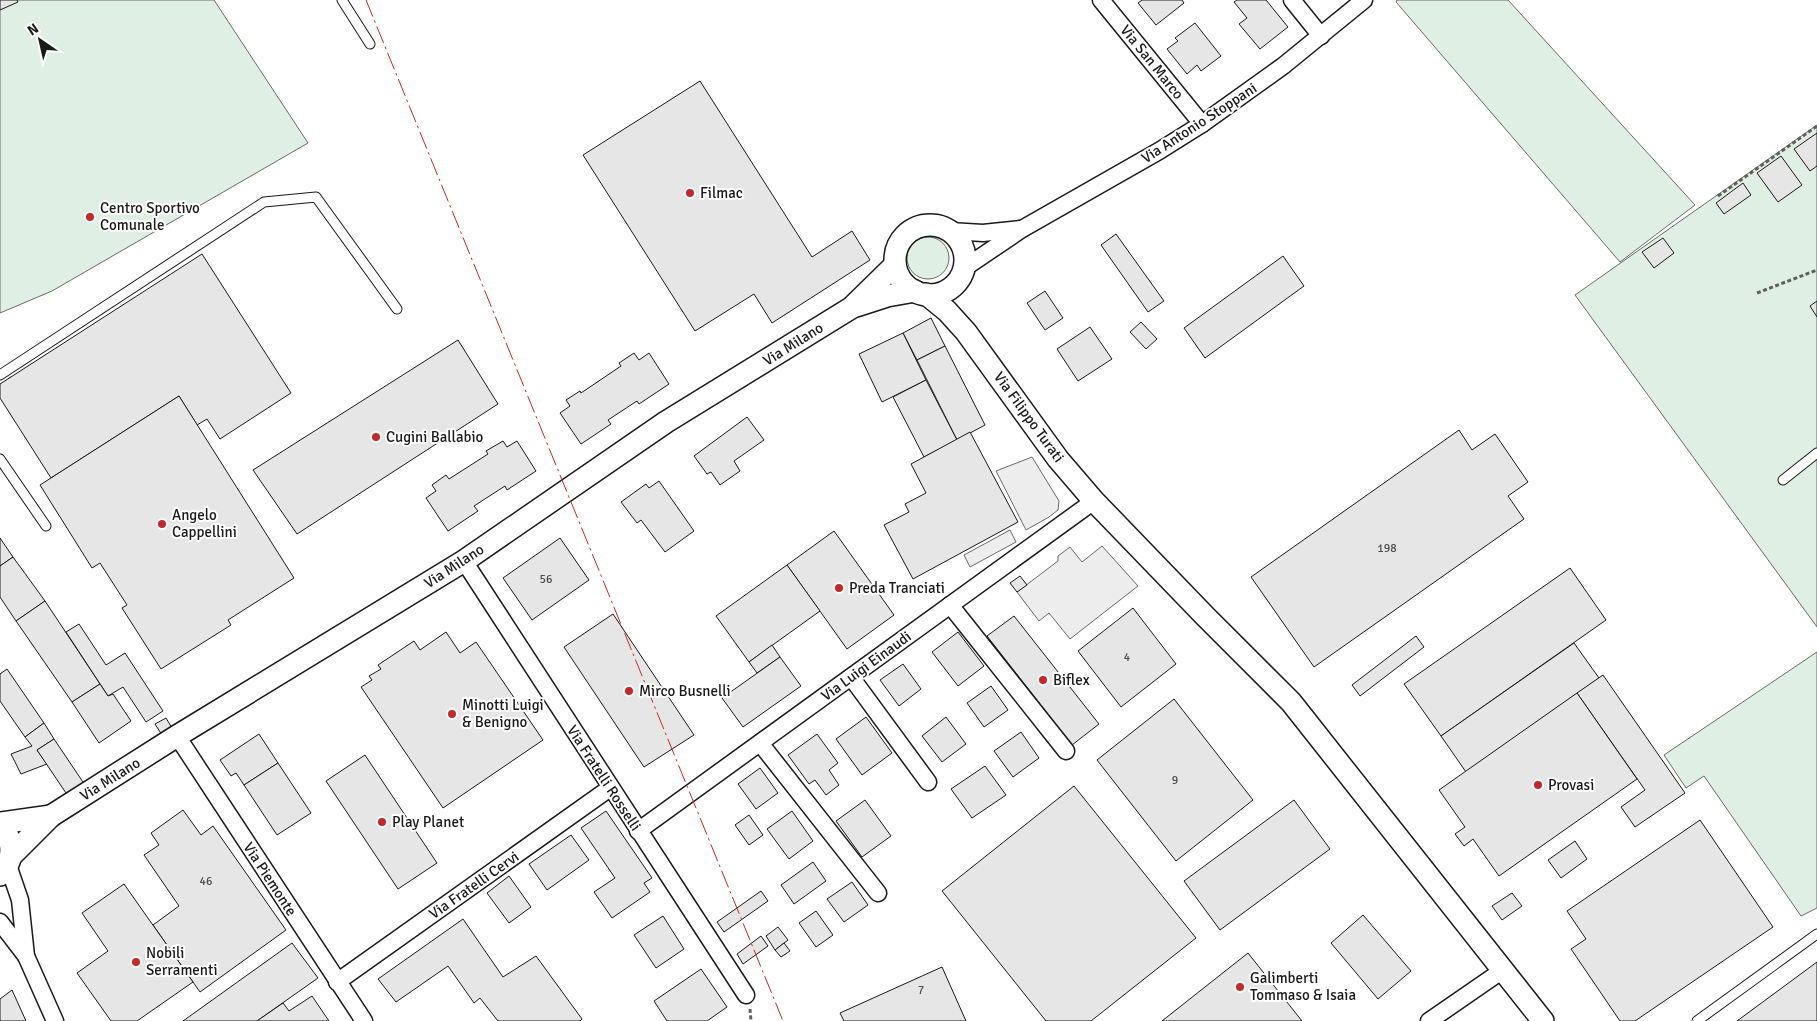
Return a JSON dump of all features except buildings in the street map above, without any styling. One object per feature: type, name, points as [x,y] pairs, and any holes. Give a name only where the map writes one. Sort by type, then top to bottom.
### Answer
[{"type":"street","name":"Via San Marco","points":[[1101,0],[1202,124]]},
{"type":"street","points":[[1292,0],[1321,36]]},
{"type":"street","name":"Via Antonio Stoppani","points":[[961,274],[1022,229],[1151,156],[1202,124],[1265,80],[1364,0]]},
{"type":"street","points":[[928,225],[940,226],[950,231],[963,248],[964,259],[961,274],[946,291],[921,293],[905,285],[898,276],[895,264],[895,253],[899,242],[907,233],[917,227],[928,225]]},
{"type":"street","name":"Via Antonio Stoppani","points":[[950,231],[983,233],[1022,229]]},
{"type":"street","name":"Via Milano","points":[[851,308],[895,264]]},
{"type":"street","name":"Via Filippo Turati","points":[[961,274],[960,303],[966,332]]},
{"type":"street","name":"Via Filippo Turati","points":[[921,293],[947,311],[966,332],[1058,459],[1094,501],[1291,702],[1542,1021]]},
{"type":"street","name":"Via Milano","points":[[6,865],[51,816],[177,736],[464,561],[666,422],[851,308],[887,296],[921,293]]},
{"type":"street","name":"Via Luigi Einaudi","points":[[638,831],[1094,501]]},
{"type":"street","name":"Via Fratelli Rosselli","points":[[464,561],[746,996]]},
{"type":"street","points":[[950,605],[1066,751]]},
{"type":"street","points":[[851,677],[928,782]]},
{"type":"street","name":"Via Piemonte","points":[[177,736],[364,1021]]},
{"type":"street","points":[[760,743],[878,893]]},
{"type":"street","name":"Via Fratelli Cervi","points":[[337,982],[610,788]]},
{"type":"street","name":"Via Milano","points":[[0,824],[51,816]]},
{"type":"street","points":[[0,824],[8,837],[6,865],[20,900],[26,956]]},
{"type":"street","points":[[0,922],[26,956],[55,1021]]},
{"type":"street","points":[[1429,1021],[1503,970]]},
{"type":"lane","points":[[342,0],[370,44]]},
{"type":"lane","points":[[0,375],[264,202],[316,197],[397,309]]},
{"type":"lane","points":[[1783,480],[1817,454]]},
{"type":"lane","points":[[0,459],[46,526]]},
{"type":"lane","points":[[1696,1021],[1817,934]]},
{"type":"path","points":[[1718,196],[1817,126]]},
{"type":"path","points":[[1757,293],[1817,270]]},
{"type":"green space","name":"Centro Sportivo Comunale","points":[[0,0],[214,0],[308,143],[52,291],[0,313]]},
{"type":"green space","points":[[1397,0],[1508,0],[1695,205],[1620,262],[1396,2]]},
{"type":"green space","points":[[1817,125],[1817,627],[1575,295]]},
{"type":"green space","points":[[928,237],[943,243],[949,258],[943,273],[928,279],[913,273],[907,258],[913,243]]},
{"type":"green space","points":[[1817,652],[1817,908],[1801,916],[1704,776],[1686,788],[1664,755]]},
{"type":"shaded area","points":[[1032,457],[1059,501],[1058,510],[1026,530],[996,471]]},
{"type":"shaded area","points":[[1010,530],[1016,542],[970,567],[964,555]]},
{"type":"shaded area","points":[[1102,546],[1138,586],[1070,639],[1049,613],[1039,621],[1017,592],[1058,561],[1058,556],[1070,547],[1082,562]]},
{"type":"power","points":[[366,0],[783,1021]]},
{"type":"place","name":"Filmac","points":[[690,193]]},
{"type":"place","name":"Centro Sportivo Comunale","points":[[90,217]]},
{"type":"place","name":"Cugini Ballabio","points":[[376,437]]},
{"type":"place","name":"Angelo Cappellini","points":[[162,524]]},
{"type":"place","name":"Preda Tranciati","points":[[839,588]]},
{"type":"place","name":"Biflex","points":[[1043,680]]},
{"type":"place","name":"Mirco Busnelli","points":[[629,691]]},
{"type":"place","name":"Minotti Luigi & Benigno","points":[[452,714]]},
{"type":"place","name":"Provasi","points":[[1538,785]]},
{"type":"place","name":"Play Planet","points":[[382,822]]},
{"type":"place","name":"Nobili Serramenti","points":[[136,962]]},
{"type":"place","name":"Galimberti Tommaso & Isaia","points":[[1240,987]]}]
